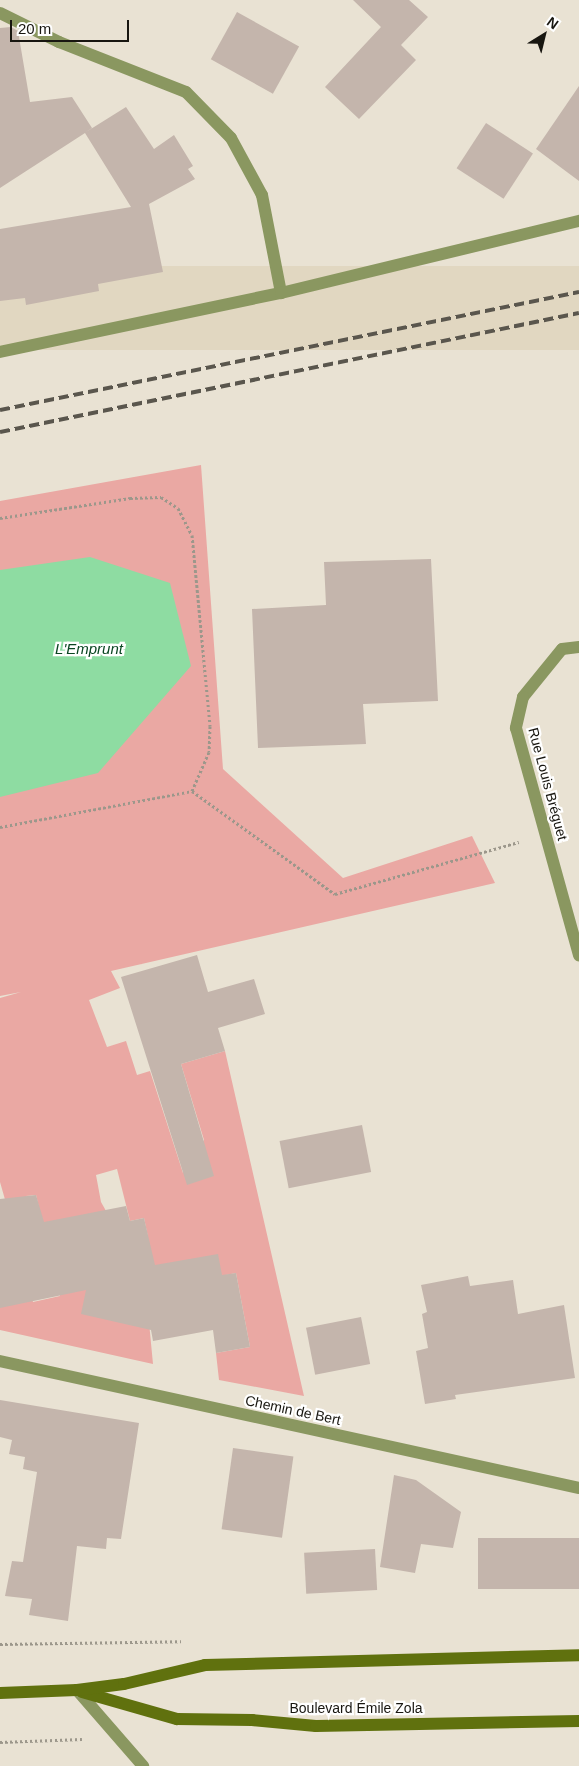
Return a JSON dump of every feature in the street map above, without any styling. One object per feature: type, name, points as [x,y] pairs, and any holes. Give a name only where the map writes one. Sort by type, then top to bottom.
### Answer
[{"type":"main road","name":"Boulevard Émile Zola","points":[[0,1693],[77,1690],[124,1684],[205,1665],[579,1655]]},
{"type":"main road","name":"Boulevard Émile Zola","points":[[77,1690],[177,1719],[252,1720],[316,1726],[579,1721]]},
{"type":"street","points":[[0,13],[60,42],[186,92],[231,138],[262,195],[281,293]]},
{"type":"street","points":[[0,352],[281,293],[579,221]]},
{"type":"street","name":"Rue Louis Bréguet","points":[[579,647],[562,649],[523,697],[516,728],[579,955]]},
{"type":"street","name":"Chemin de Bert","points":[[0,1361],[579,1488]]},
{"type":"street","points":[[77,1690],[143,1766]]},
{"type":"path","points":[[0,518],[130,498],[161,497],[178,508],[192,535],[210,726],[208,752],[192,791]]},
{"type":"path","points":[[0,827],[192,791],[335,894],[546,835]]},
{"type":"shaded area","points":[[0,266],[579,266],[579,350],[0,350]]},
{"type":"shaded area","points":[[201,465],[223,769],[343,878],[472,836],[495,883],[111,971],[120,988],[89,1000],[107,1047],[126,1041],[137,1075],[150,1071],[183,1173],[204,1140],[181,1064],[225,1051],[304,1396],[219,1380],[216,1353],[250,1347],[236,1273],[146,1291],[153,1364],[0,1330],[0,1308],[12,1224],[0,1182],[0,998],[21,992],[0,996],[0,501]],"holes":[[[117,1169],[130,1221],[144,1218],[148,1237],[110,1218],[101,1202],[96,1175]],[[36,1195],[60,1296],[33,1302],[21,1245],[31,1213],[26,1196]]]},
{"type":"water","name":"L'Emprunt","points":[[90,557],[170,583],[191,666],[98,773],[0,797],[0,570]]},
{"type":"building","points":[[353,0],[409,0],[428,17],[401,45],[416,60],[359,119],[325,87],[381,27]]},
{"type":"building","points":[[237,12],[299,46],[273,94],[211,59]]},
{"type":"building","points":[[11,27],[18,31],[30,102],[72,97],[92,128],[86,132],[126,107],[154,149],[174,135],[193,166],[188,169],[195,179],[149,204],[163,272],[98,284],[99,291],[26,305],[25,298],[0,301],[0,229],[131,207],[85,133],[0,188],[0,28]]},
{"type":"building","points":[[579,86],[579,181],[536,149]]},
{"type":"building","points":[[486,123],[533,153],[504,199],[457,168]]},
{"type":"building","points":[[431,559],[438,701],[363,704],[366,744],[258,748],[252,609],[326,605],[324,562]]},
{"type":"building","points":[[197,955],[208,992],[254,979],[265,1014],[218,1028],[225,1051],[181,1064],[214,1176],[187,1185],[121,977]]},
{"type":"building","points":[[362,1125],[371,1172],[289,1188],[280,1141]]},
{"type":"building","points":[[36,1195],[44,1222],[126,1206],[130,1221],[144,1218],[155,1265],[218,1254],[222,1275],[236,1273],[250,1347],[216,1353],[213,1330],[153,1341],[151,1330],[81,1314],[86,1290],[0,1308],[0,1199]]},
{"type":"building","points":[[468,1276],[470,1286],[513,1280],[518,1314],[564,1305],[575,1378],[455,1395],[456,1399],[425,1404],[416,1351],[428,1348],[422,1314],[427,1312],[421,1285]]},
{"type":"building","points":[[361,1317],[370,1364],[315,1375],[306,1328]]},
{"type":"building","points":[[0,1400],[139,1423],[121,1539],[107,1538],[106,1549],[77,1546],[68,1621],[29,1615],[32,1599],[5,1596],[12,1561],[23,1562],[37,1472],[23,1469],[25,1457],[9,1454],[12,1440],[0,1437]]},
{"type":"building","points":[[233,1448],[293,1456],[282,1538],[222,1529]]},
{"type":"building","points":[[394,1475],[416,1480],[461,1512],[453,1548],[421,1544],[415,1573],[380,1567]]},
{"type":"building","points":[[478,1538],[579,1538],[579,1589],[478,1589]]},
{"type":"building","points":[[375,1549],[377,1590],[306,1594],[304,1553]]},
{"type":"railway","points":[[0,410],[579,292]]},
{"type":"railway","points":[[0,432],[579,313]]}]
